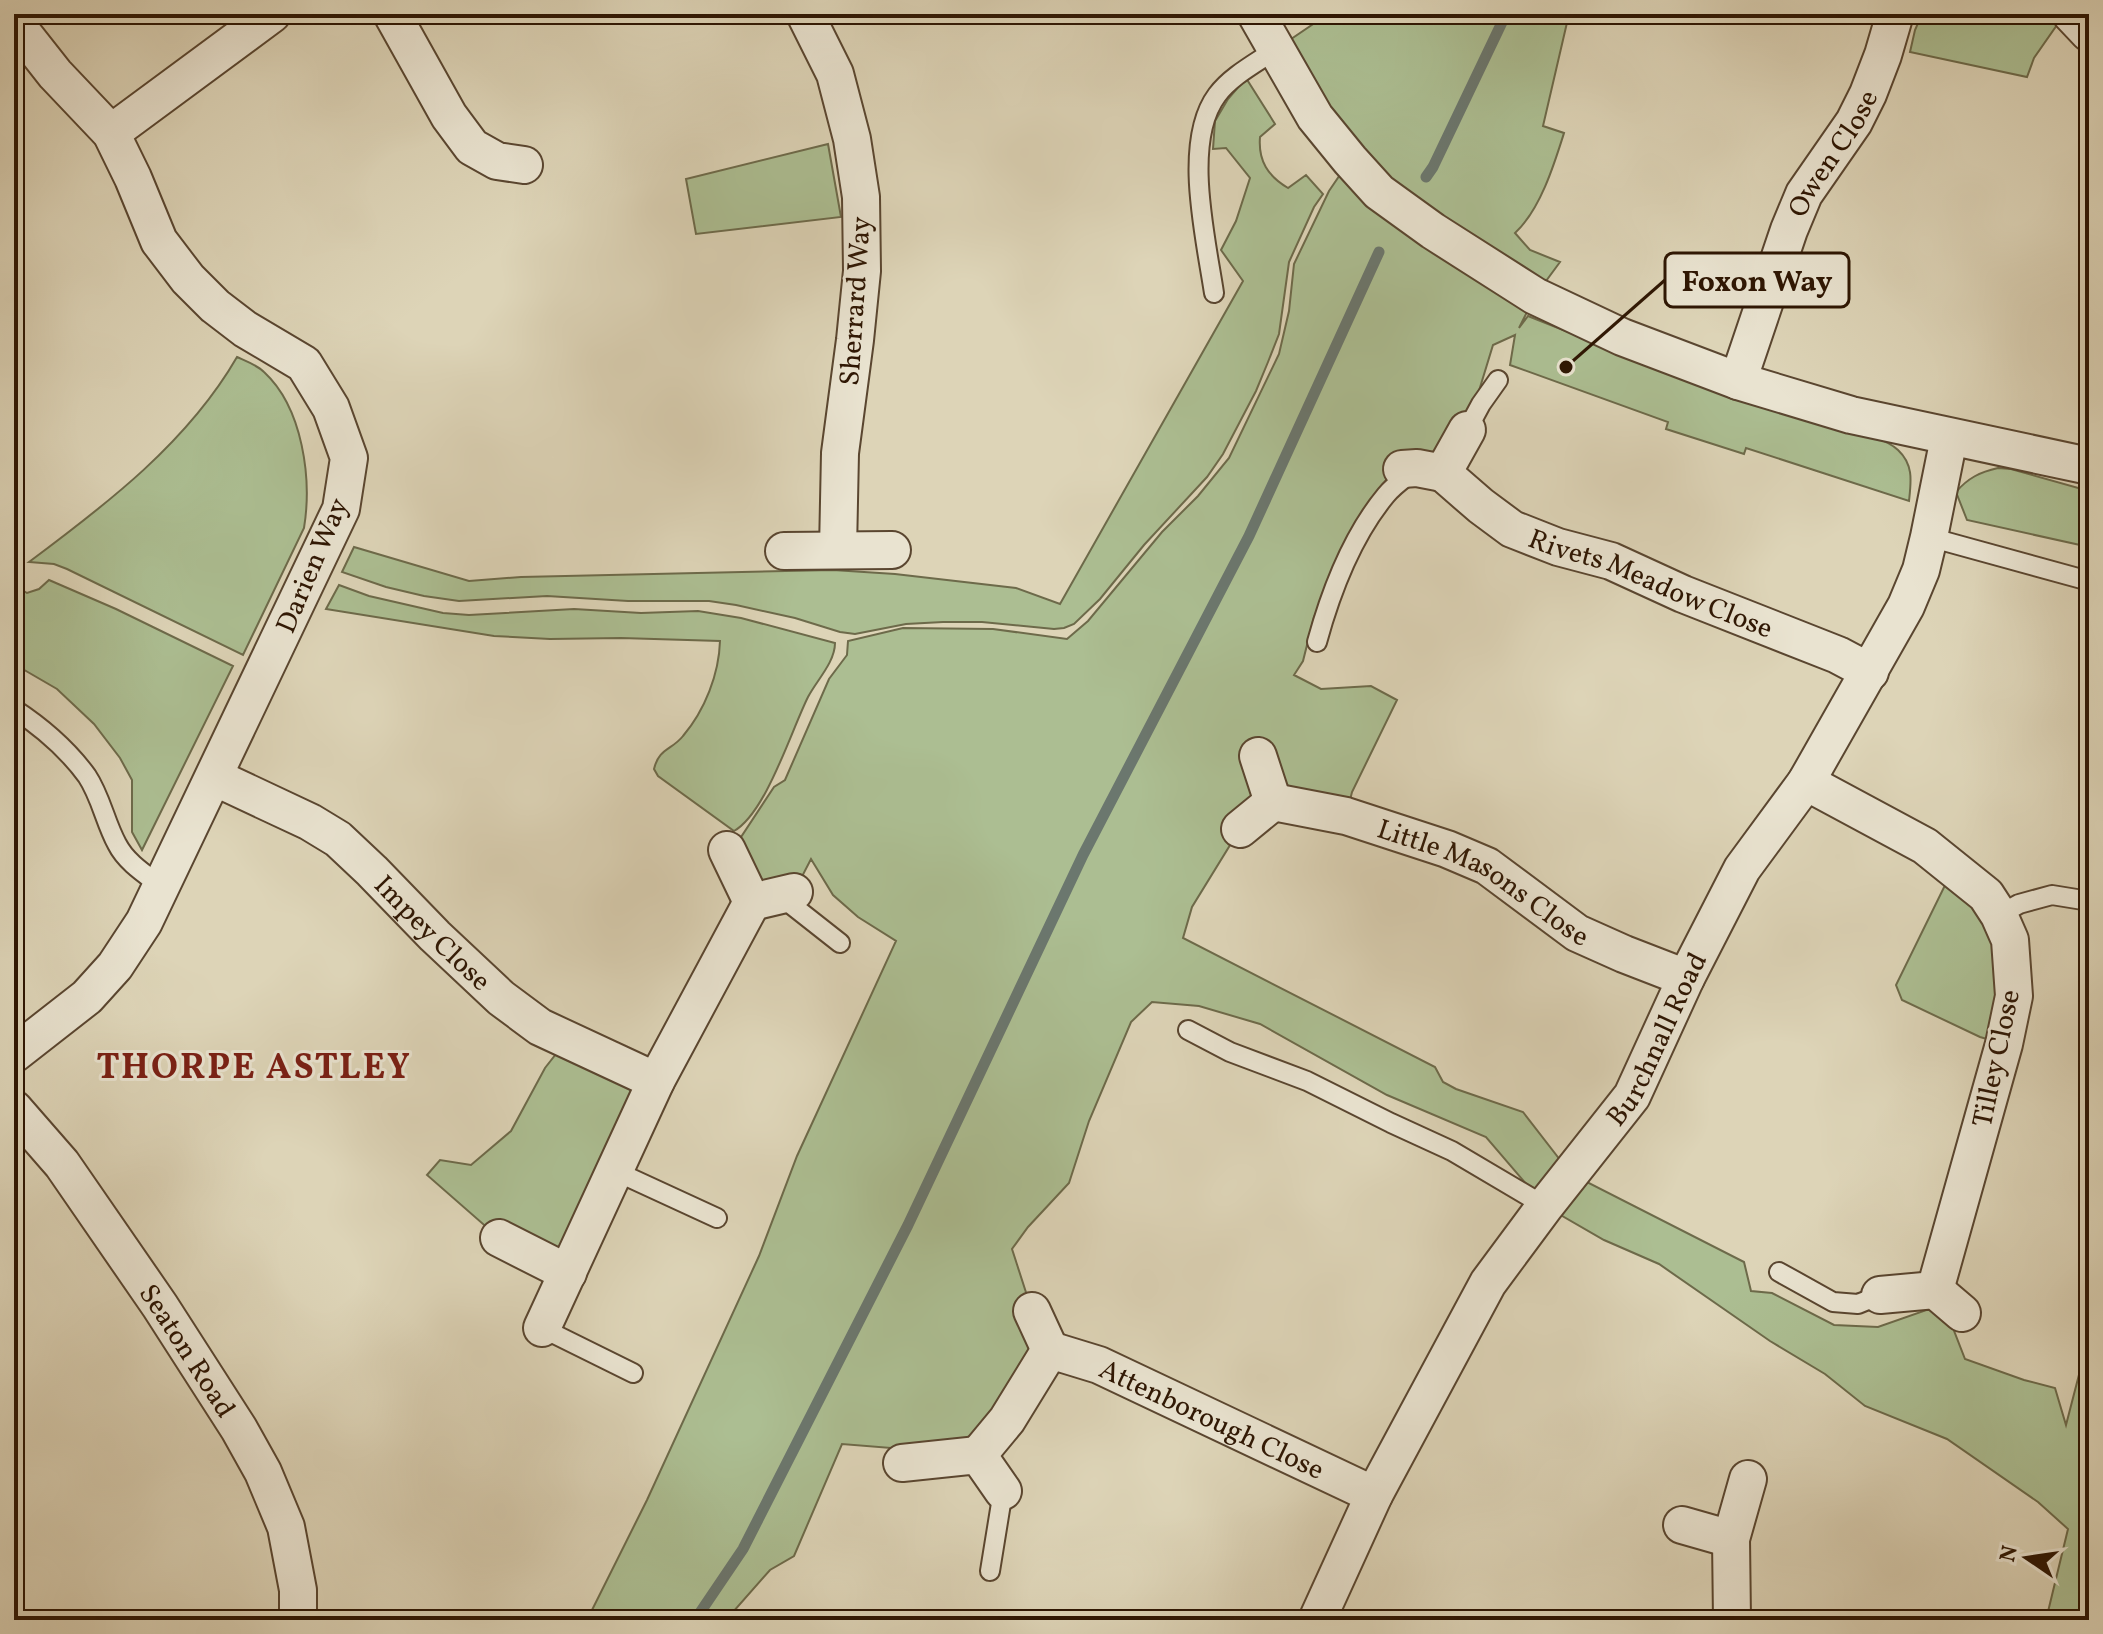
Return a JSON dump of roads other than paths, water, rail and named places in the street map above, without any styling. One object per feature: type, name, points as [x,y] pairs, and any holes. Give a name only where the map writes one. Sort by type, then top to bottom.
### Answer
[{"type":"street","points":[[111,133],[272,14]]},
{"type":"street","points":[[392,14],[449,116],[472,147],[497,161],[524,165]]},
{"type":"street","name":"Sherrard Way","points":[[805,14],[835,74],[852,139],[861,197],[862,271],[840,453],[838,550]]},
{"type":"street","points":[[1256,14],[1315,117],[1379,192],[1433,231],[1535,296],[1622,337],[1738,381],[1851,415],[2089,466]]},
{"type":"street","name":"Owen Close","points":[[1738,381],[1804,194],[1854,122],[1883,55],[1895,14]]},
{"type":"street","points":[[2071,14],[2089,33]]},
{"type":"street","name":"Darien Way","points":[[14,22],[55,74],[111,133],[159,241],[188,279],[215,306],[245,329],[304,364],[331,408],[349,458],[341,509],[144,922],[115,966],[87,997],[14,1054]]},
{"type":"street","points":[[1421,470],[1467,430]]},
{"type":"street","name":"Burchnall Road","points":[[1317,1620],[1374,1495],[1488,1283],[1632,1096],[1686,978],[1742,869],[1806,782],[1906,606],[1921,570],[1949,438]]},
{"type":"street","name":"Rivets Meadow Close","points":[[1421,470],[1481,506],[1512,529],[1558,547],[1611,561],[1683,594],[1838,655],[1870,672]]},
{"type":"street","points":[[784,551],[892,550]]},
{"type":"street","points":[[1240,829],[1273,802],[1258,756]]},
{"type":"street","name":"Impey Close","points":[[214,777],[310,822],[338,839],[501,998],[540,1027],[656,1081]]},
{"type":"street","name":"Tilley Close","points":[[1806,782],[1925,846],[1986,895],[2010,940],[2014,996],[2004,1044],[1935,1290]]},
{"type":"street","name":"Little Masons Close","points":[[1273,802],[1346,816],[1447,849],[1487,866],[1577,933],[1686,978]]},
{"type":"street","points":[[542,1328],[656,1081],[775,896],[727,850]]},
{"type":"street","name":"Seaton Road","points":[[14,1109],[62,1164],[142,1280],[239,1429],[263,1472],[286,1527],[298,1590],[298,1620]]},
{"type":"street","points":[[499,1238],[568,1273]]},
{"type":"street","points":[[1880,1295],[1935,1290],[1962,1313]]},
{"type":"street","points":[[902,1463],[978,1455],[1007,1420],[1050,1350],[1032,1311]]},
{"type":"street","name":"Attenborough Close","points":[[1050,1350],[1099,1365],[1374,1495]]},
{"type":"street","points":[[978,1455],[1003,1491]]},
{"type":"street","points":[[1732,1620],[1731,1539],[1748,1479]]},
{"type":"street","points":[[1682,1525],[1731,1539]]},
{"type":"lane","points":[[1214,293],[1201,206],[1198,161],[1206,113],[1218,93],[1275,50]]},
{"type":"lane","points":[[1467,430],[1498,380]]},
{"type":"lane","points":[[1317,642],[1327,605],[1364,528],[1388,493],[1421,470]]},
{"type":"lane","points":[[1929,537],[2089,581]]},
{"type":"lane","points":[[14,709],[73,758],[105,810],[117,845],[133,865],[161,886]]},
{"type":"lane","points":[[1999,915],[2019,904],[2052,895],[2089,901]]},
{"type":"lane","points":[[775,896],[840,943]]},
{"type":"lane","points":[[1188,1030],[1230,1052],[1307,1081],[1452,1151],[1545,1206]]},
{"type":"lane","points":[[615,1171],[717,1218]]},
{"type":"lane","points":[[1779,1272],[1833,1302],[1858,1304],[1880,1295]]},
{"type":"lane","points":[[542,1328],[633,1373]]},
{"type":"lane","points":[[990,1571],[1003,1491]]},
{"type":"waterway","points":[[1426,177],[1506,14]]},
{"type":"waterway","points":[[695,1620],[743,1549],[908,1225],[1083,855],[1249,536],[1379,252]]},
{"type":"place","name":"Foxon Way","points":[[1566,367]]},
{"type":"district","name":"THORPE ASTLEY","points":[[254,1065]]}]
